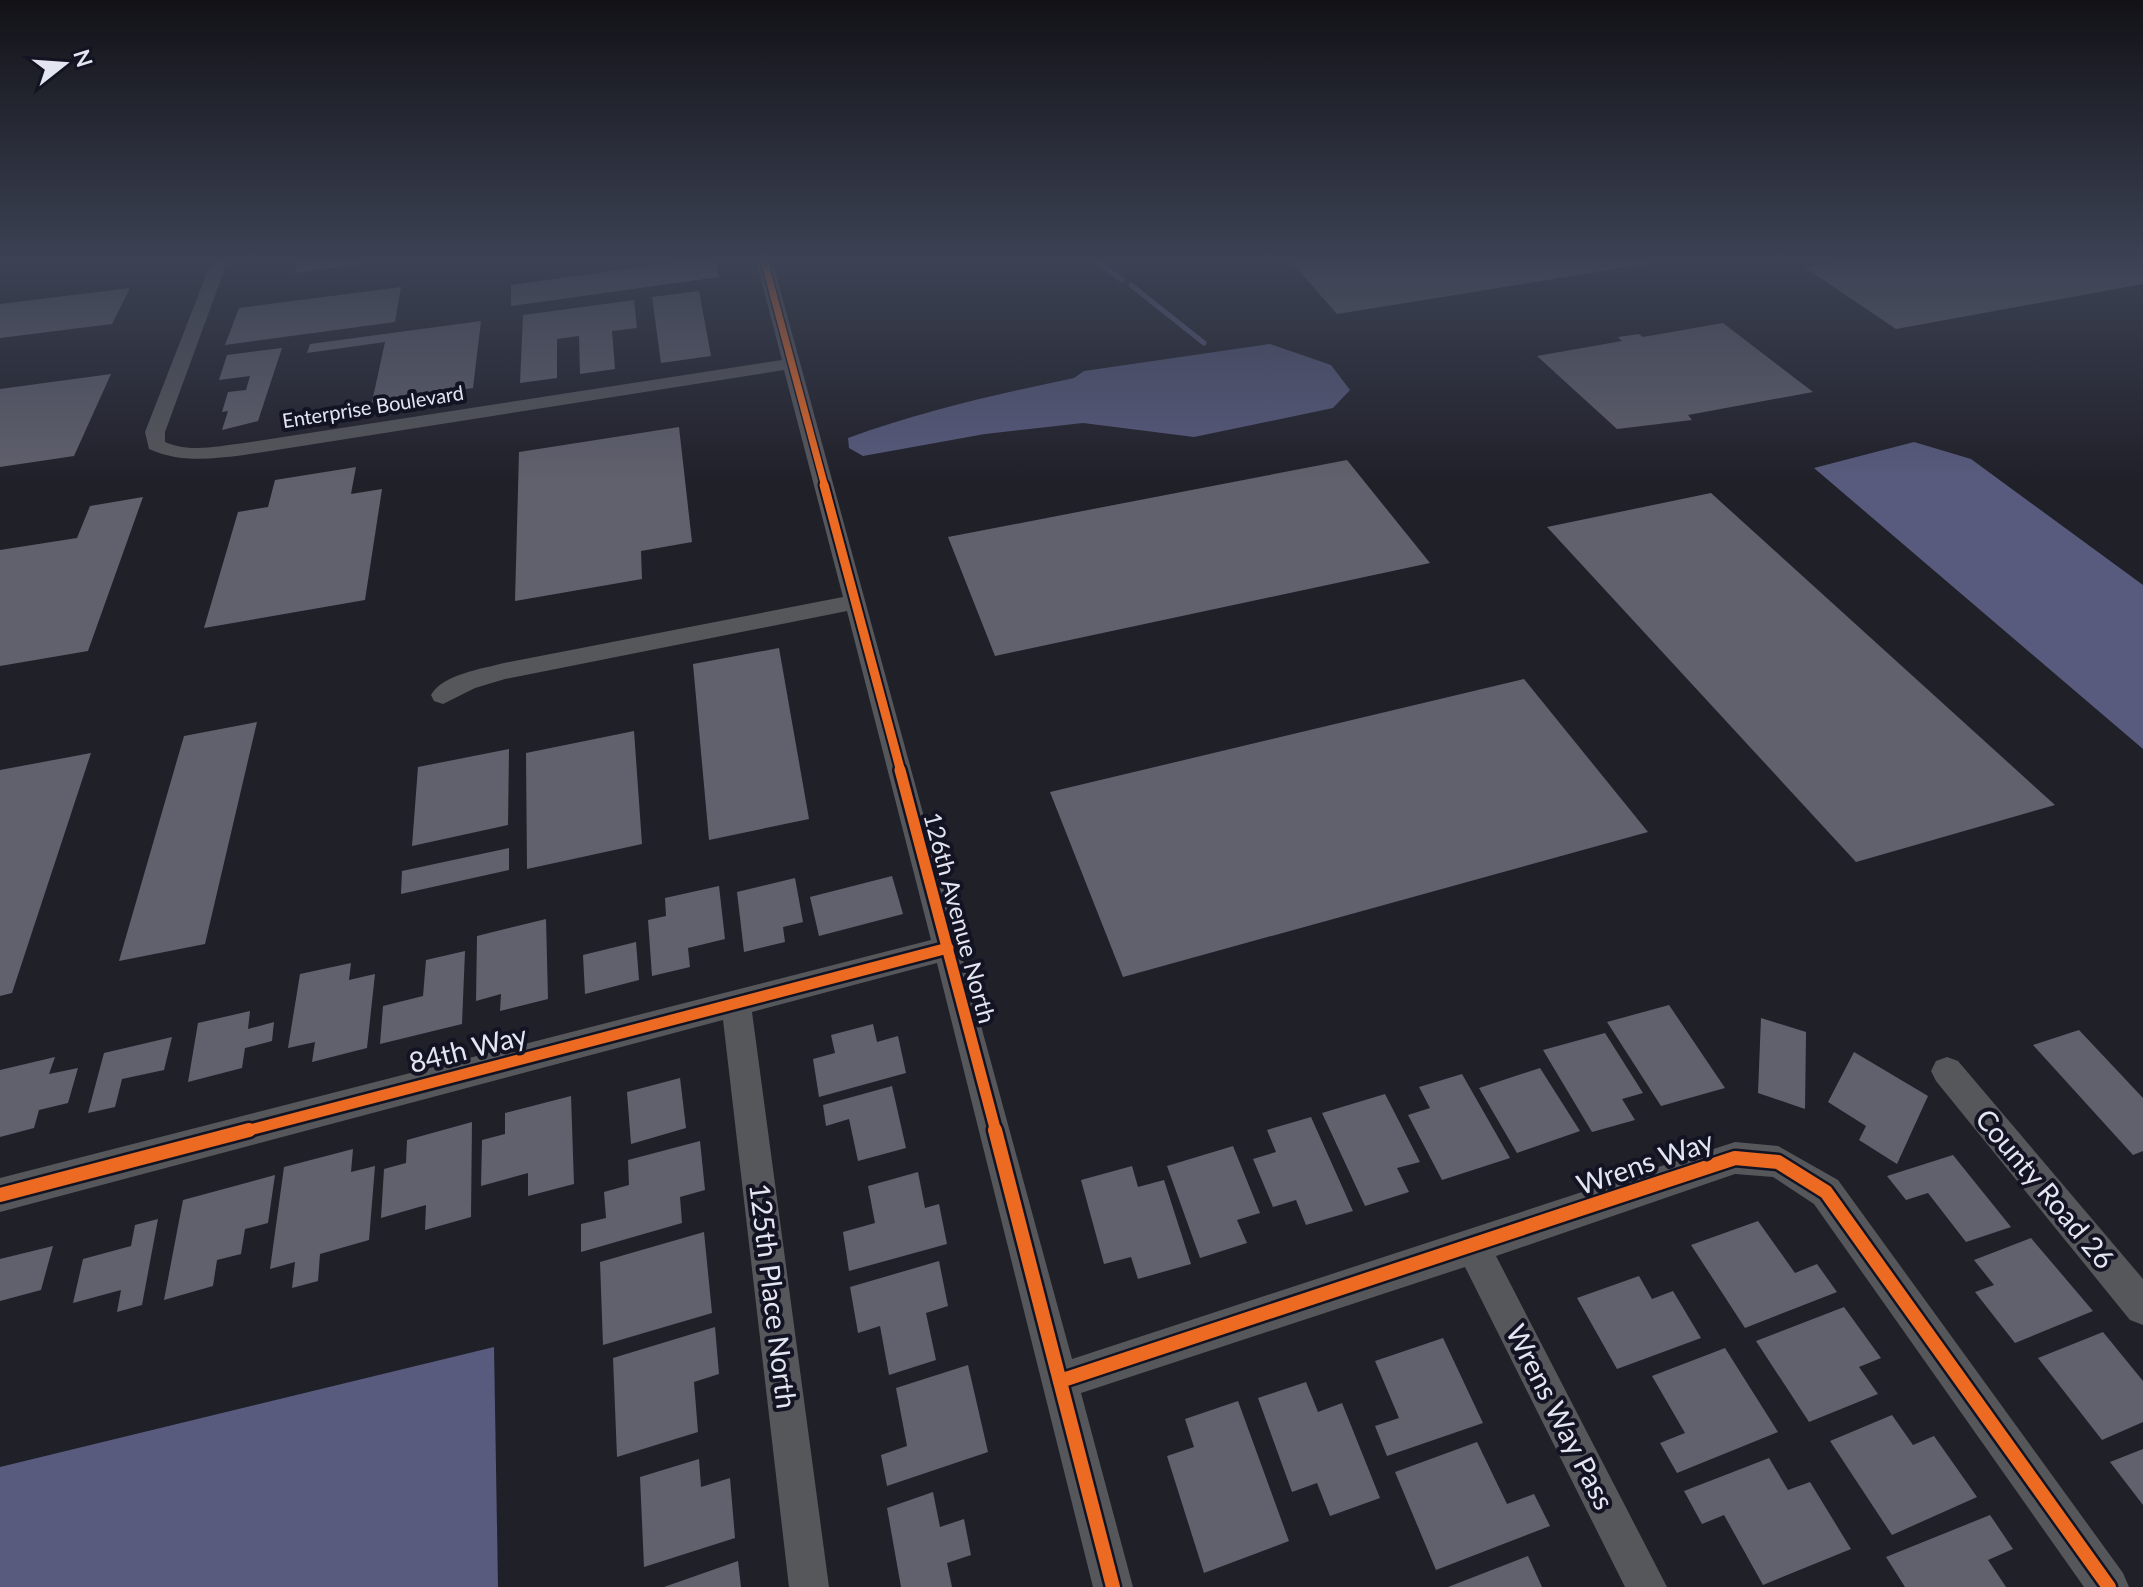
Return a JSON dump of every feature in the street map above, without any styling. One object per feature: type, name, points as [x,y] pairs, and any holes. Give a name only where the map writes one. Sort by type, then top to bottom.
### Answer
[{"type":"street","name":"Enterprise Boulevard","points":[[192,334],[155,432],[156,445],[169,452],[199,454],[244,449],[791,364]]},
{"type":"street","name":"126th Avenue North","points":[[783,334],[948,948],[1113,1587]]},
{"type":"street","points":[[443,695],[467,682],[504,671],[854,602]]},
{"type":"street","name":"84th Way","points":[[0,1195],[948,948]]},
{"type":"street","name":"125th Place North","points":[[736,1005],[809,1587]]},
{"type":"street","name":"County Road 26","points":[[1947,1071],[2143,1307]]},
{"type":"street","name":"Wrens Way","points":[[1060,1381],[1735,1158],[1778,1162],[1826,1192],[2109,1587]]},
{"type":"street","name":"Wrens Way Pass","points":[[1473,1247],[1647,1587]]},
{"type":"water","points":[[1270,344],[1331,365],[1350,390],[1333,408],[1194,437],[1083,423],[985,434],[863,456],[849,448],[848,438],[876,428],[960,404],[1074,378],[1084,371]]},
{"type":"water","points":[[1914,442],[1971,459],[2143,585],[2143,749],[1814,468]]},
{"type":"water","points":[[494,1347],[498,1587],[0,1587],[0,1467]]},
{"type":"building","points":[[0,334],[32,334],[0,338]]},
{"type":"building","points":[[229,334],[306,334],[225,345]]},
{"type":"building","points":[[384,334],[479,334],[473,388],[372,402],[385,342],[307,353],[310,344]]},
{"type":"building","points":[[522,334],[612,334],[615,369],[580,374],[579,336],[557,339],[557,378],[520,383]]},
{"type":"building","points":[[657,334],[707,334],[711,356],[661,363]]},
{"type":"building","points":[[1639,334],[1643,337],[1660,334],[1737,334],[1813,392],[1688,415],[1692,420],[1617,429],[1537,356],[1622,341],[1618,337]]},
{"type":"building","points":[[282,348],[258,421],[222,430],[228,411],[222,412],[228,392],[246,390],[250,376],[219,380],[227,355]]},
{"type":"building","points":[[111,374],[74,456],[0,467],[0,389]]},
{"type":"building","points":[[679,427],[692,542],[641,551],[642,579],[515,601],[519,452]]},
{"type":"building","points":[[1347,460],[1430,563],[995,656],[948,537]]},
{"type":"building","points":[[356,467],[351,494],[382,489],[365,600],[204,628],[238,512],[268,507],[275,480]]},
{"type":"building","points":[[1711,493],[2055,805],[1856,862],[1547,527]]},
{"type":"building","points":[[143,497],[88,651],[0,666],[0,550],[77,538],[90,506]]},
{"type":"building","points":[[779,648],[809,819],[709,840],[693,664]]},
{"type":"building","points":[[1524,679],[1648,832],[1123,977],[1050,792]]},
{"type":"building","points":[[257,722],[205,944],[119,961],[184,736]]},
{"type":"building","points":[[634,731],[642,844],[527,869],[526,753]]},
{"type":"building","points":[[509,749],[508,825],[412,846],[418,767]]},
{"type":"building","points":[[91,753],[12,993],[0,996],[0,770]]},
{"type":"building","points":[[509,848],[509,870],[401,894],[402,871]]},
{"type":"building","points":[[892,876],[903,914],[819,936],[810,897]]},
{"type":"building","points":[[795,878],[803,922],[783,927],[785,942],[744,952],[737,892]]},
{"type":"building","points":[[719,886],[725,939],[688,948],[690,967],[652,976],[648,920],[666,916],[665,898]]},
{"type":"building","points":[[546,919],[548,999],[500,1011],[501,994],[476,1001],[477,936]]},
{"type":"building","points":[[636,942],[639,980],[585,994],[583,955]]},
{"type":"building","points":[[465,951],[462,1024],[380,1044],[383,1006],[423,996],[426,960]]},
{"type":"building","points":[[351,963],[349,980],[375,974],[367,1048],[312,1062],[315,1042],[288,1048],[300,974]]},
{"type":"building","points":[[1669,1005],[1725,1088],[1661,1106],[1607,1022]]},
{"type":"building","points":[[250,1011],[248,1029],[274,1022],[272,1041],[245,1048],[242,1068],[188,1082],[198,1023]]},
{"type":"building","points":[[1761,1018],[1806,1032],[1805,1109],[1758,1093]]},
{"type":"building","points":[[873,1024],[877,1042],[898,1036],[906,1073],[819,1097],[813,1059],[835,1053],[831,1035]]},
{"type":"building","points":[[2079,1030],[2143,1098],[2143,1151],[2133,1155],[2033,1045]]},
{"type":"building","points":[[1605,1033],[1643,1093],[1622,1099],[1635,1120],[1592,1132],[1543,1050]]},
{"type":"building","points":[[172,1037],[164,1070],[122,1079],[115,1107],[88,1113],[104,1053]]},
{"type":"building","points":[[1854,1052],[1928,1096],[1897,1164],[1859,1140],[1866,1126],[1828,1102]]},
{"type":"building","points":[[55,1057],[49,1074],[78,1068],[68,1103],[39,1110],[34,1128],[0,1137],[0,1070]]},
{"type":"building","points":[[1540,1068],[1580,1131],[1517,1153],[1479,1088]]},
{"type":"building","points":[[1462,1074],[1510,1158],[1442,1180],[1408,1115],[1430,1108],[1419,1087]]},
{"type":"building","points":[[680,1078],[686,1128],[631,1144],[627,1092]]},
{"type":"building","points":[[892,1086],[906,1148],[858,1161],[849,1119],[826,1126],[823,1105]]},
{"type":"building","points":[[1385,1094],[1420,1162],[1397,1168],[1409,1192],[1365,1206],[1322,1113]]},
{"type":"building","points":[[571,1096],[574,1184],[528,1196],[528,1173],[481,1186],[482,1140],[505,1134],[505,1113]]},
{"type":"building","points":[[1311,1117],[1353,1211],[1306,1225],[1296,1200],[1273,1207],[1253,1159],[1276,1152],[1267,1130]]},
{"type":"building","points":[[472,1122],[471,1217],[425,1230],[426,1205],[381,1218],[384,1169],[406,1163],[407,1140]]},
{"type":"building","points":[[700,1141],[705,1190],[680,1197],[682,1223],[581,1252],[581,1224],[606,1218],[604,1192],[629,1185],[628,1160]]},
{"type":"building","points":[[1233,1146],[1260,1213],[1237,1220],[1247,1243],[1200,1258],[1167,1166]]},
{"type":"building","points":[[353,1149],[351,1172],[375,1166],[369,1240],[320,1254],[318,1281],[292,1288],[295,1262],[270,1269],[284,1167]]},
{"type":"building","points":[[1953,1155],[2011,1227],[1966,1242],[1928,1193],[1906,1200],[1887,1176]]},
{"type":"building","points":[[1132,1166],[1138,1187],[1164,1180],[1191,1264],[1138,1279],[1131,1257],[1104,1264],[1081,1180]]},
{"type":"building","points":[[918,1172],[925,1208],[939,1204],[947,1244],[849,1271],[843,1232],[875,1223],[868,1186]]},
{"type":"building","points":[[275,1175],[268,1223],[245,1229],[241,1254],[217,1260],[213,1286],[164,1300],[183,1200]]},
{"type":"building","points":[[158,1219],[142,1305],[117,1312],[121,1290],[73,1303],[83,1259],[131,1246],[135,1225]]},
{"type":"building","points":[[1758,1221],[1795,1273],[1817,1264],[1837,1292],[1745,1328],[1691,1245]]},
{"type":"building","points":[[704,1232],[712,1313],[603,1345],[600,1262]]},
{"type":"building","points":[[2031,1238],[2093,1311],[2015,1343],[1975,1292],[1994,1285],[1974,1260]]},
{"type":"building","points":[[53,1246],[41,1290],[0,1301],[0,1259]]},
{"type":"building","points":[[939,1261],[948,1306],[926,1313],[936,1360],[889,1375],[880,1326],[858,1333],[850,1287]]},
{"type":"building","points":[[1639,1276],[1652,1299],[1673,1291],[1701,1338],[1617,1369],[1577,1298]]},
{"type":"building","points":[[1844,1307],[1881,1358],[1859,1367],[1878,1394],[1809,1422],[1756,1341]]},
{"type":"building","points":[[715,1327],[719,1374],[694,1382],[698,1432],[617,1457],[613,1358]]},
{"type":"building","points":[[2103,1332],[2143,1381],[2143,1422],[2102,1440],[2038,1358]]},
{"type":"building","points":[[1443,1338],[1483,1423],[1387,1456],[1375,1426],[1399,1418],[1375,1361]]},
{"type":"building","points":[[1725,1348],[1778,1432],[1677,1473],[1660,1443],[1685,1433],[1652,1376]]},
{"type":"building","points":[[968,1365],[988,1452],[887,1486],[881,1455],[907,1446],[896,1388]]},
{"type":"building","points":[[1306,1382],[1318,1412],[1342,1403],[1380,1498],[1330,1516],[1317,1483],[1292,1492],[1258,1398]]},
{"type":"building","points":[[1238,1401],[1289,1541],[1204,1573],[1167,1456],[1194,1447],[1185,1419]]},
{"type":"building","points":[[1892,1415],[1913,1445],[1934,1436],[1977,1497],[1892,1535],[1830,1441]]},
{"type":"building","points":[[1477,1442],[1507,1504],[1534,1494],[1550,1526],[1436,1570],[1395,1472]]},
{"type":"building","points":[[2143,1449],[2143,1505],[2110,1462]]},
{"type":"building","points":[[1769,1458],[1788,1490],[1810,1482],[1851,1549],[1763,1585],[1724,1515],[1702,1524],[1684,1491]]},
{"type":"building","points":[[699,1459],[701,1487],[730,1478],[735,1538],[644,1567],[640,1477]]},
{"type":"building","points":[[933,1492],[940,1527],[964,1519],[971,1555],[947,1563],[952,1587],[901,1587],[887,1508]]},
{"type":"building","points":[[1990,1515],[2013,1549],[1988,1560],[2006,1587],[1905,1587],[1886,1557]]},
{"type":"building","points":[[1528,1556],[1542,1587],[1448,1587]]},
{"type":"building","points":[[738,1561],[741,1587],[664,1587]]},
{"type":"waterway","points":[[1193,334],[1204,343]]},
{"type":"cycle path","points":[[784,334],[948,948],[1113,1587]]},
{"type":"cycle path","points":[[0,1195],[948,948]]},
{"type":"cycle path","points":[[1060,1381],[1735,1158],[1778,1162],[1826,1192],[2109,1587]]}]
